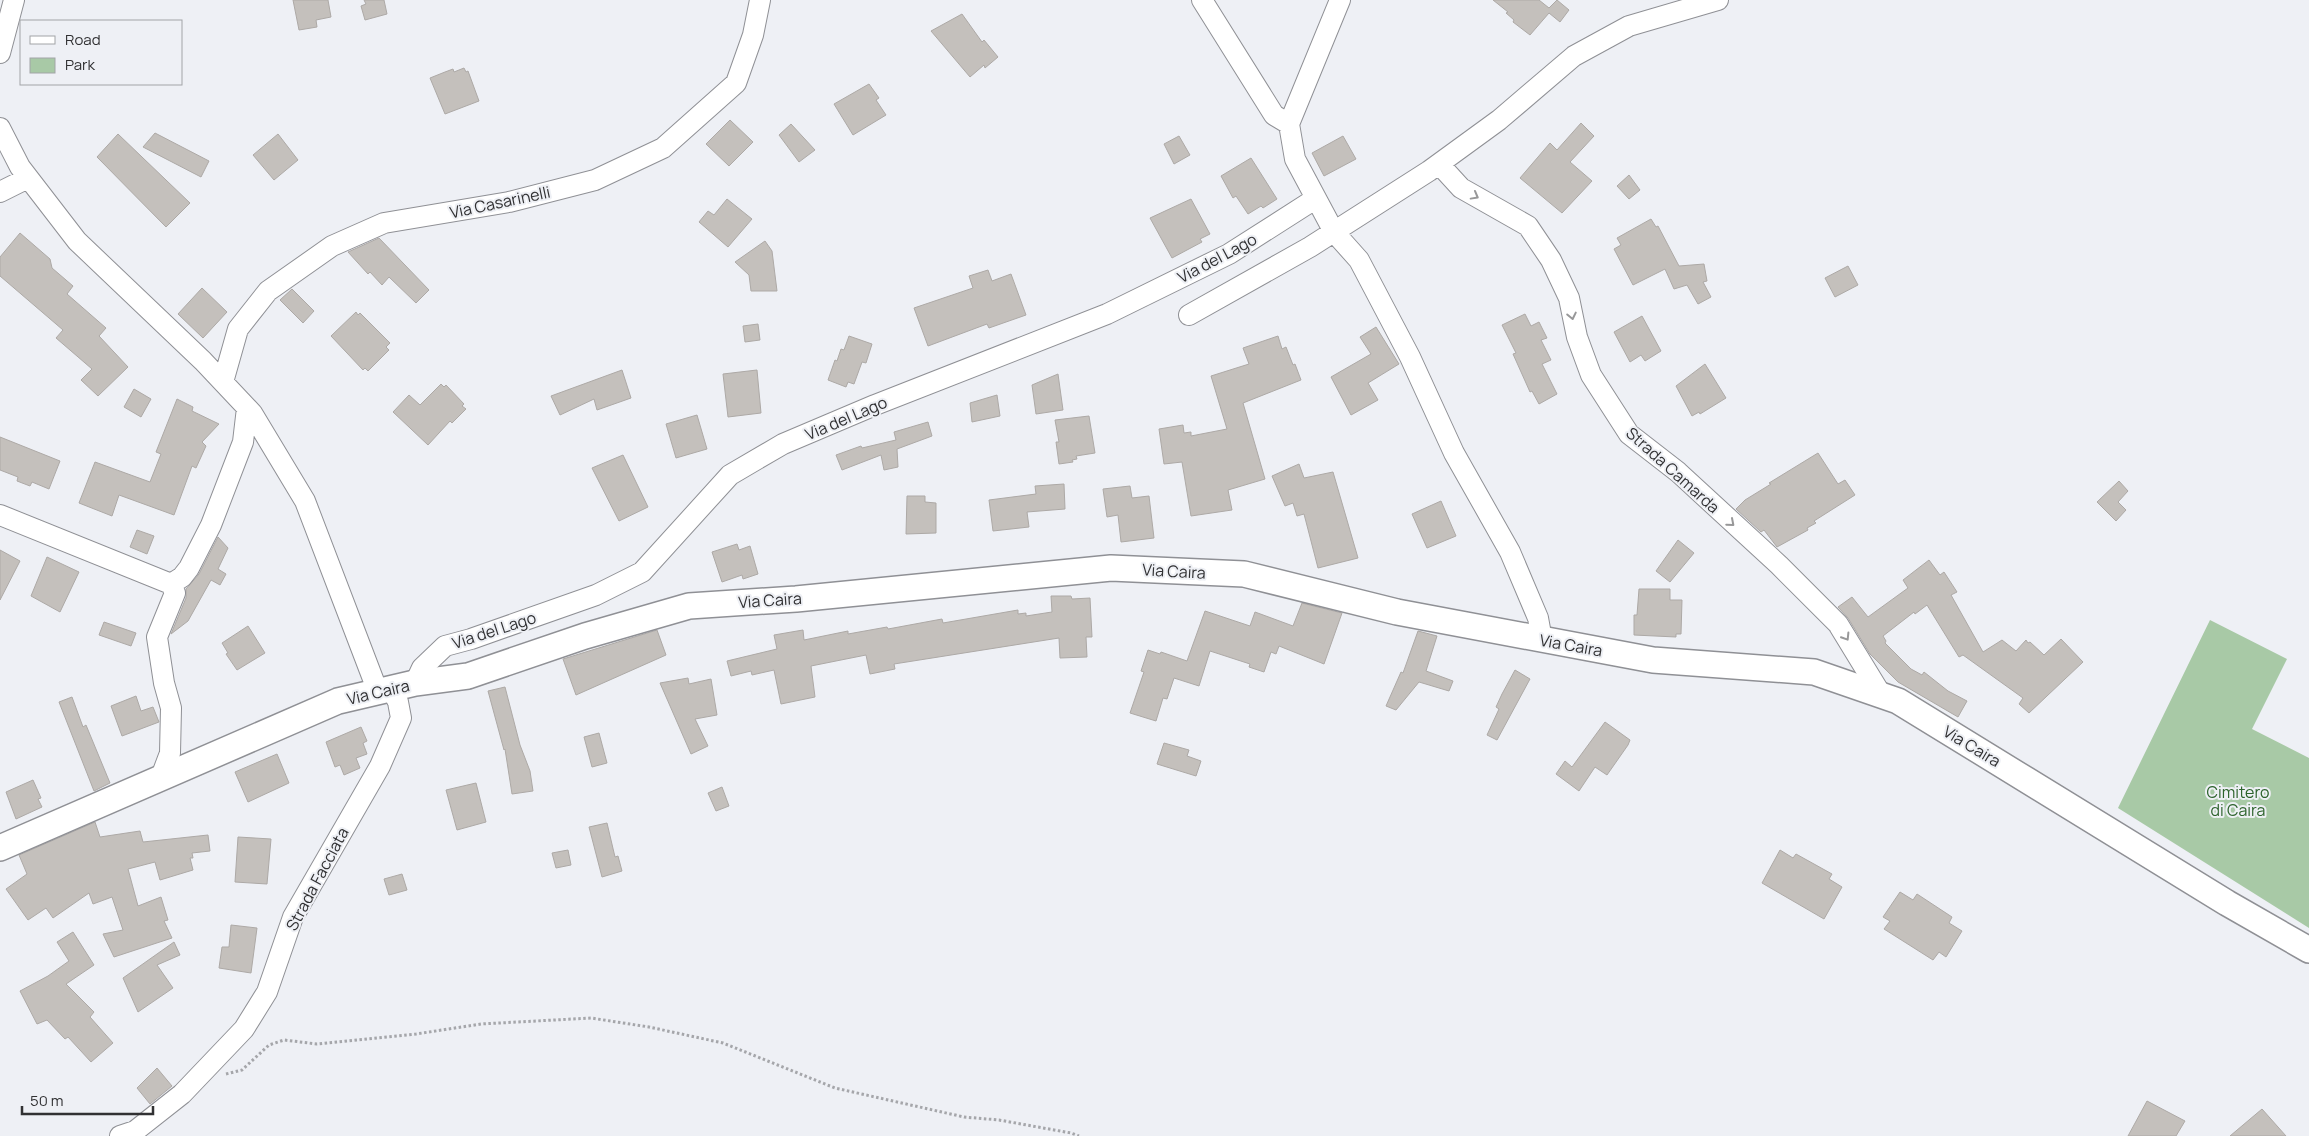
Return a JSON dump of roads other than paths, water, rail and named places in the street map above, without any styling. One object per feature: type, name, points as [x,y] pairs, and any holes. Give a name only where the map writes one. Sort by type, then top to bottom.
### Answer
[{"type":"street","points":[[0,53],[14,0]]},
{"type":"street","name":"Via Casarinelli","points":[[223,382],[238,329],[268,291],[332,246],[384,223],[509,202],[595,180],[663,148],[736,83],[753,35],[760,0]]},
{"type":"street","points":[[1202,0],[1274,115],[1289,124]]},
{"type":"street","points":[[1340,0],[1289,124],[1296,159],[1315,199],[1334,232],[1359,260],[1410,357],[1454,453],[1510,552],[1538,618],[1542,640]]},
{"type":"street","points":[[1189,315],[1334,232],[1439,164],[1499,120],[1574,56],[1629,26],[1718,0]]},
{"type":"street","name":"Strada Facciata","points":[[0,128],[20,167],[77,241],[223,382],[252,413],[305,501],[384,690],[398,702],[401,718],[380,766],[293,917],[267,992],[244,1029],[182,1094],[135,1131],[120,1136]]},
{"type":"street","name":"Strada Camarda","points":[[1439,164],[1461,188],[1528,226],[1551,260],[1569,298],[1577,337],[1591,375],[1629,434],[1678,472],[1779,565],[1838,624],[1882,696]]},
{"type":"street","points":[[0,192],[28,178]]},
{"type":"street","name":"Via del Lago","points":[[415,683],[422,668],[445,646],[471,639],[596,595],[642,572],[730,475],[783,444],[876,405],[1107,314],[1229,254],[1315,199]]},
{"type":"street","points":[[171,584],[182,577],[189,568],[211,525],[243,442],[247,408]]},
{"type":"street","points":[[0,514],[171,584],[175,593],[158,637],[164,683],[171,708],[170,753],[161,777]]},
{"type":"street","name":"Via Caira","points":[[0,848],[338,701],[415,683],[468,676],[585,636],[689,606],[796,599],[1111,568],[1244,574],[1397,612],[1653,660],[1814,672],[1898,701],[2227,903],[2309,950]]},
{"type":"park label","name":"Cimitero di Caira","points":[[2238,801]]}]
